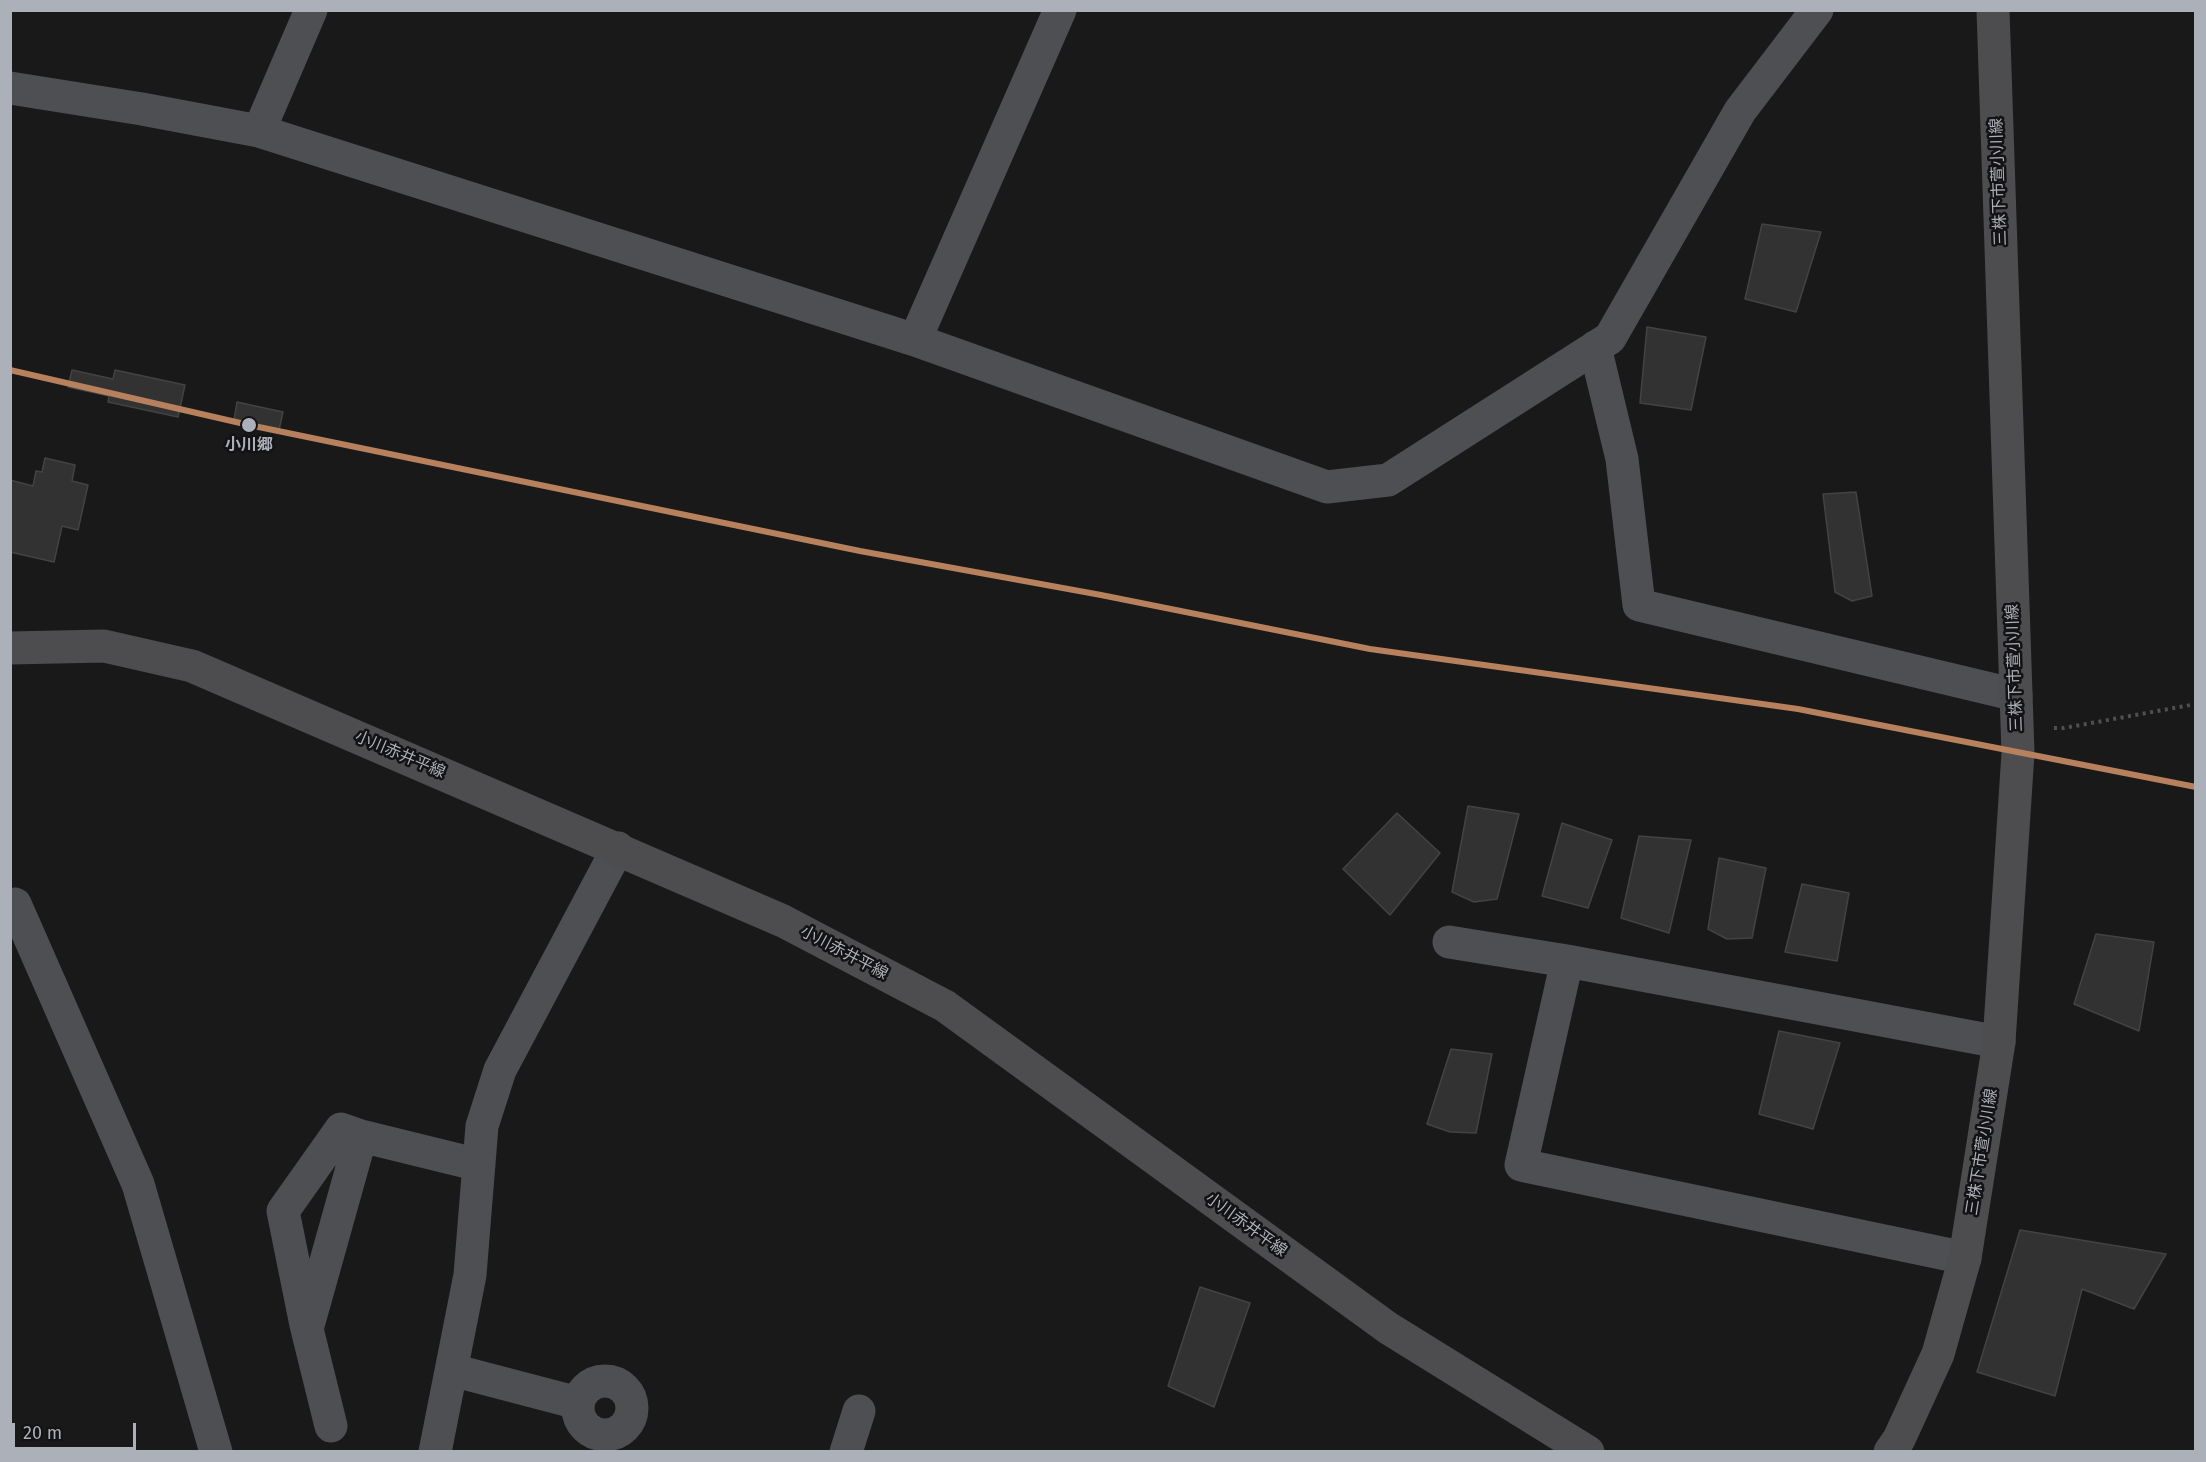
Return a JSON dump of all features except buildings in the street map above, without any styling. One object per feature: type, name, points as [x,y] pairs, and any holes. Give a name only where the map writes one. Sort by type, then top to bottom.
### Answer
[{"type":"main road","name":"三株下市萱小川線","points":[[1890,1452],[1899,1439],[1938,1354],[1965,1258],[1999,1042],[2018,753],[1993,10]]},
{"type":"main road","name":"小川赤井平線","points":[[10,648],[104,646],[192,666],[783,921],[945,1006],[1388,1328],[1578,1449]]},
{"type":"street","points":[[259,131],[312,10]]},
{"type":"street","points":[[915,340],[1060,10]]},
{"type":"street","points":[[10,88],[259,131],[915,340],[1327,487],[1388,480],[1610,338],[1740,111],[1816,10]]},
{"type":"street","points":[[1595,347],[1622,459],[1639,605],[2017,710]]},
{"type":"street","points":[[435,1452],[470,1275],[482,1126],[500,1070],[618,848]]},
{"type":"street","points":[[12,901],[138,1184],[216,1452]]},
{"type":"street","points":[[1449,942],[1567,961],[1999,1042]]},
{"type":"street","points":[[1567,961],[1521,1165],[1965,1258]]},
{"type":"street","points":[[331,1426],[307,1329],[283,1211],[341,1129],[479,1165]]},
{"type":"street","points":[[307,1329],[361,1136]]},
{"type":"street","points":[[452,1370],[578,1403]]},
{"type":"street","points":[[846,1452],[859,1411]]},
{"type":"path","points":[[2017,710],[2064,728],[2196,704]]},
{"type":"transit line","points":[[10,370],[249,425],[860,551],[1101,595],[1370,649],[1798,709],[2196,787]]},
{"type":"place","name":"小川郷","points":[[249,425]]}]
